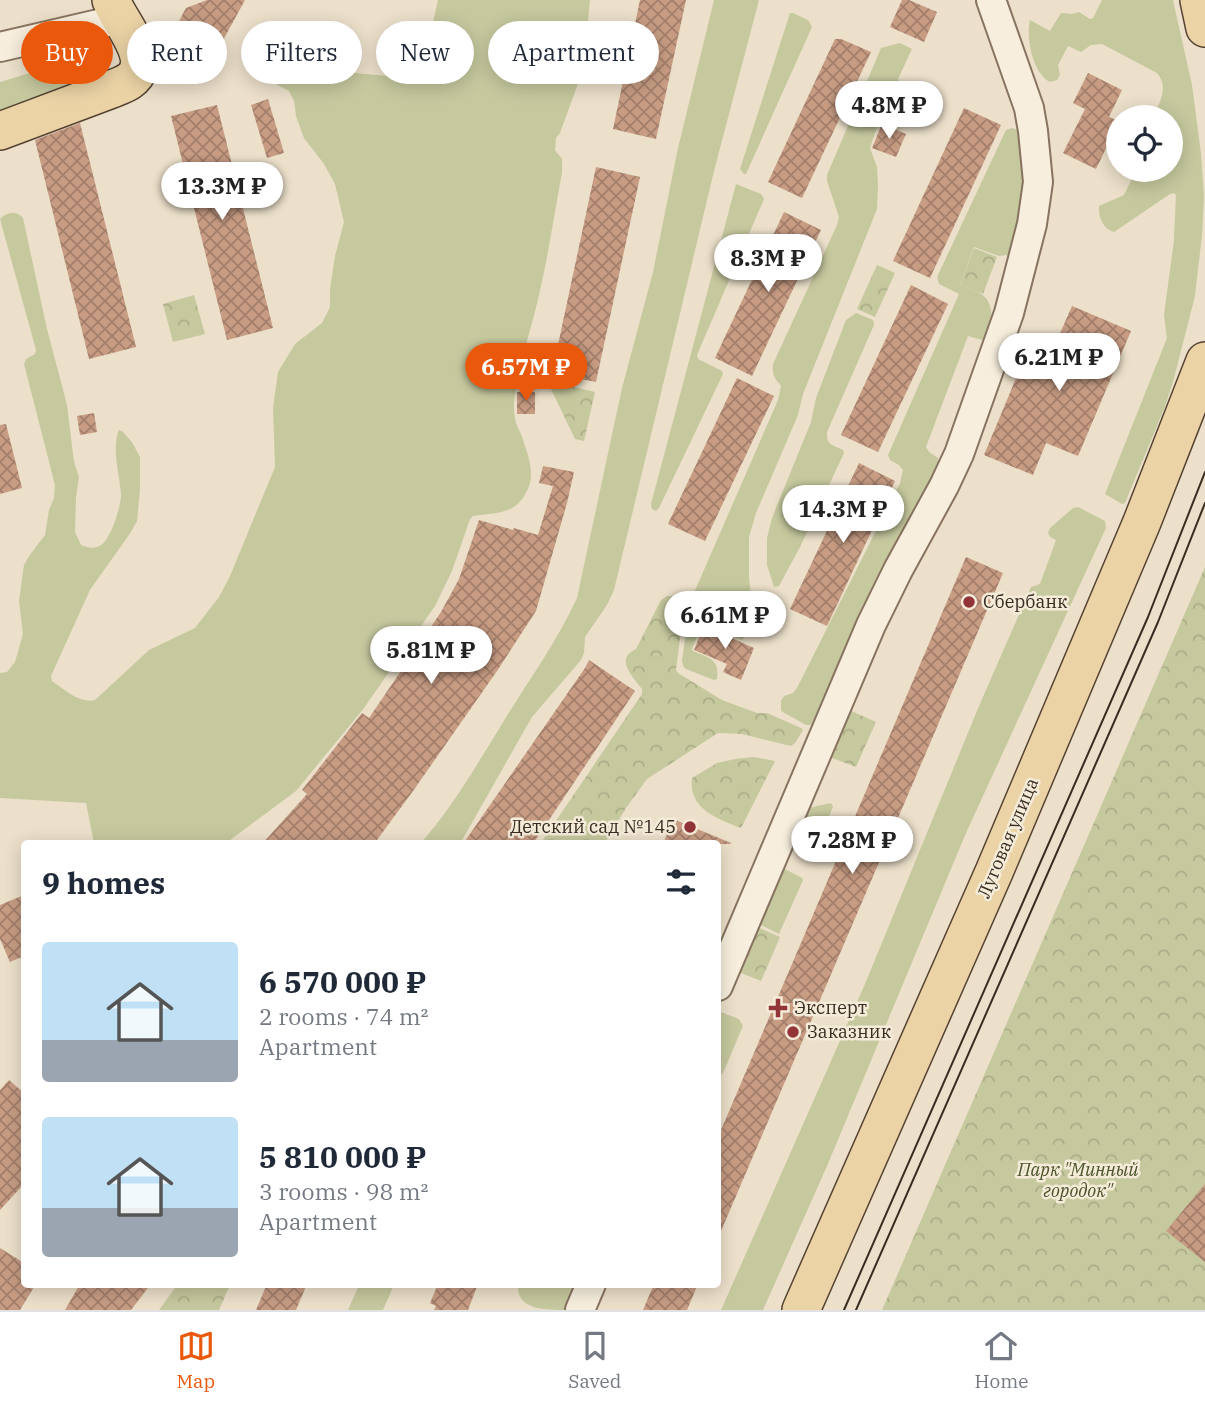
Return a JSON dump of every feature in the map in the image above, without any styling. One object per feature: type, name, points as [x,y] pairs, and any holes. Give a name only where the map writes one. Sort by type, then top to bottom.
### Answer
[{"type":"main road","points":[[1199,0],[1205,28]]},
{"type":"main road","points":[[0,131],[129,81],[138,71],[139,58],[132,37],[116,10]]},
{"type":"main road","name":"Луговая улица","points":[[801,1310],[999,859],[1142,522],[1205,361]]},
{"type":"street","points":[[721,979],[871,625],[959,454],[1009,313],[1032,224],[1038,181],[1029,108],[991,0]]},
{"type":"street","points":[[0,47],[116,10]]},
{"type":"street","points":[[580,1310],[589,1288]]},
{"type":"green space","points":[[438,0],[590,0],[588,21],[488,21],[488,84],[578,84],[556,138],[555,150],[562,159],[562,173],[542,284],[515,393],[515,419],[530,466],[529,486],[525,495],[513,507],[470,519],[452,571],[435,606],[364,708],[296,791],[230,840],[93,840],[86,803],[0,798],[0,673],[7,672],[15,662],[23,634],[19,601],[24,565],[45,535],[55,485],[24,364],[36,350],[0,219],[12,213],[23,218],[67,405],[74,462],[79,477],[75,532],[81,545],[91,548],[101,545],[115,522],[121,495],[116,454],[119,430],[132,442],[140,457],[137,521],[90,590],[51,676],[52,681],[72,695],[83,700],[95,700],[149,650],[195,628],[219,597],[230,576],[275,467],[273,408],[278,372],[295,344],[322,323],[330,307],[335,256],[344,222],[335,184],[304,138],[294,101],[289,91],[276,84],[362,84],[362,74],[376,75],[376,84],[474,84],[474,21],[433,21]]},
{"type":"green space","points":[[714,0],[759,0],[714,171],[614,590],[585,637],[581,660],[532,717],[462,840],[423,840],[467,780],[553,643],[577,598],[622,388],[653,272],[678,148]]},
{"type":"green space","points":[[1102,0],[1173,0],[1192,85],[1204,197],[1195,296],[1173,382],[1125,503],[1122,504],[1105,494],[1167,338],[1164,315],[1174,240],[1176,195],[1170,194],[1114,232],[1102,222],[1099,206],[1124,195],[1130,182],[1183,182],[1183,105],[1159,105],[1163,89],[1157,73],[1102,44],[1091,45],[1081,52],[1068,46],[1058,65],[1060,75],[1057,80],[1050,82],[1044,77],[1032,54],[1030,20],[1050,31],[1061,13],[1079,12],[1090,19]]},
{"type":"green space","points":[[790,13],[808,20],[812,27],[744,174],[740,169]]},
{"type":"green space","points":[[900,43],[912,49],[898,79],[908,88],[898,111],[879,121],[870,148],[877,167],[877,209],[803,394],[798,415],[756,513],[749,537],[751,595],[746,636],[742,640],[705,624],[702,625],[692,649],[715,663],[717,679],[714,680],[683,666],[690,602],[778,400],[781,386],[774,376],[773,364],[837,225],[839,217],[827,175],[881,48]]},
{"type":"green space","points":[[21,76],[21,84],[73,84],[70,88],[0,119],[0,82]]},
{"type":"green space","points":[[1012,128],[1020,131],[1025,173],[1024,198],[1016,238],[1007,255],[999,256],[974,247],[960,285],[981,294],[989,303],[992,316],[989,342],[968,336],[926,447],[938,458],[939,467],[811,725],[806,725],[781,711],[781,701],[797,688],[900,483],[903,470],[890,460],[888,455],[959,294],[939,284],[937,277],[1006,130]]},
{"type":"green space","points":[[736,184],[761,194],[764,199],[697,355],[698,359],[723,374],[656,511],[651,504]]},
{"type":"green space","points":[[974,248],[997,257],[983,294],[960,285]]},
{"type":"green space","points":[[877,265],[895,273],[875,317],[857,309]]},
{"type":"green space","points":[[194,295],[205,334],[173,342],[163,304]]},
{"type":"green space","points":[[856,313],[873,320],[874,325],[827,432],[829,442],[844,453],[800,547],[779,586],[774,587],[767,565],[767,538],[772,518],[811,422],[816,398],[846,320]]},
{"type":"green space","points":[[553,382],[595,392],[584,441],[575,439],[551,389]]},
{"type":"green space","points":[[1078,507],[1105,521],[1106,528],[966,833],[827,1166],[763,1310],[721,1310],[865,984],[1031,587],[1040,584],[1056,540],[1048,533],[1050,528],[1073,508]]},
{"type":"green space","name":"Парк \"Минный городок\"","points":[[1205,567],[1205,1310],[882,1310]]},
{"type":"green space","points":[[673,596],[681,601],[684,607],[676,670],[678,673],[722,700],[757,713],[767,713],[803,730],[791,746],[742,734],[718,733],[647,779],[607,840],[543,840],[642,694],[642,689],[627,668],[626,658],[636,649],[661,600]]},
{"type":"green space","points":[[847,709],[876,722],[856,767],[827,756]]},
{"type":"green space","points":[[754,757],[775,761],[741,828],[714,816],[700,805],[692,789],[692,778],[717,763]]},
{"type":"green space","points":[[831,803],[833,807],[825,826],[800,816],[779,866],[803,880],[779,934],[757,923],[758,903],[779,844],[790,823],[803,811]]},
{"type":"green space","points":[[750,924],[780,937],[761,981],[731,969]]},
{"type":"green space","points":[[721,1012],[739,1019],[743,1026],[721,1075]]},
{"type":"green space","points":[[175,1288],[229,1288],[219,1310],[159,1310]]},
{"type":"green space","points":[[358,1288],[393,1288],[383,1310],[348,1310]]},
{"type":"green space","points":[[518,1288],[573,1288],[574,1292],[566,1310],[534,1307],[527,1304]]},
{"type":"building","points":[[207,0],[245,0],[227,33],[227,21],[179,21],[186,8]]},
{"type":"building","points":[[640,0],[686,0],[656,139],[613,129],[622,84],[659,84],[659,21],[636,21]]},
{"type":"building","points":[[902,0],[909,0],[937,12],[924,42],[890,27]]},
{"type":"building","points":[[835,39],[871,52],[802,198],[768,182]]},
{"type":"building","points":[[1088,73],[1122,90],[1115,105],[1106,105],[1106,149],[1096,169],[1063,153],[1085,109],[1073,103]]},
{"type":"building","points":[[268,99],[284,153],[267,158],[251,105]]},
{"type":"building","points":[[217,105],[273,328],[227,340],[171,116]]},
{"type":"building","points":[[964,108],[1001,125],[930,278],[893,261]]},
{"type":"building","points":[[80,123],[136,347],[89,359],[35,140]]},
{"type":"building","points":[[882,124],[906,134],[896,157],[872,148]]},
{"type":"building","points":[[596,167],[640,177],[596,382],[552,373]]},
{"type":"building","points":[[784,212],[821,230],[752,376],[715,358]]},
{"type":"building","points":[[911,285],[948,304],[878,452],[841,435]]},
{"type":"building","points":[[1072,306],[1131,331],[1078,456],[1046,443],[1033,475],[984,455],[1027,352],[1048,361]]},
{"type":"building","points":[[737,378],[774,396],[705,541],[668,524]]},
{"type":"building","points":[[517,392],[535,392],[535,414],[517,414]]},
{"type":"building","points":[[94,413],[97,432],[80,435],[77,416]]},
{"type":"building","points":[[6,424],[22,488],[0,494],[0,425]]},
{"type":"building","points":[[859,463],[895,481],[827,626],[790,609]]},
{"type":"building","points":[[543,466],[574,472],[536,611],[497,671],[377,840],[266,840],[307,794],[302,790],[362,713],[369,718],[441,612],[459,579],[479,520],[538,535],[553,486],[539,483]]},
{"type":"building","points":[[966,557],[1003,573],[721,1231],[721,1130]]},
{"type":"building","points":[[704,626],[754,648],[741,680],[723,672],[727,664],[694,650]]},
{"type":"building","points":[[589,660],[635,691],[536,840],[466,840]]},
{"type":"building","points":[[673,819],[731,843],[721,844],[721,840],[665,840]]},
{"type":"building","points":[[21,896],[21,957],[10,962],[0,939],[0,905]]},
{"type":"building","points":[[9,1080],[21,1090],[21,1187],[0,1210],[0,1090]]},
{"type":"building","points":[[1205,1184],[1205,1262],[1166,1231]]},
{"type":"building","points":[[0,1248],[21,1261],[21,1288],[34,1288],[20,1310],[0,1310]]},
{"type":"building","points":[[78,1288],[148,1288],[131,1310],[65,1310]]},
{"type":"building","points":[[265,1288],[305,1288],[296,1310],[256,1310]]},
{"type":"building","points":[[436,1288],[476,1288],[468,1310],[434,1310],[436,1306],[430,1303]]},
{"type":"building","points":[[652,1288],[696,1288],[687,1310],[643,1310]]},
{"type":"tram line","points":[[844,1310],[1148,617],[1205,472]]},
{"type":"tram line","points":[[856,1310],[1158,622],[1205,503]]},
{"type":"place","name":"Сбербанк","points":[[969,602]]},
{"type":"place","name":"Детский сад №145","points":[[690,827]]},
{"type":"place","name":"Эксперт","points":[[778,1008]]},
{"type":"place","name":"Заказник","points":[[793,1032]]}]
